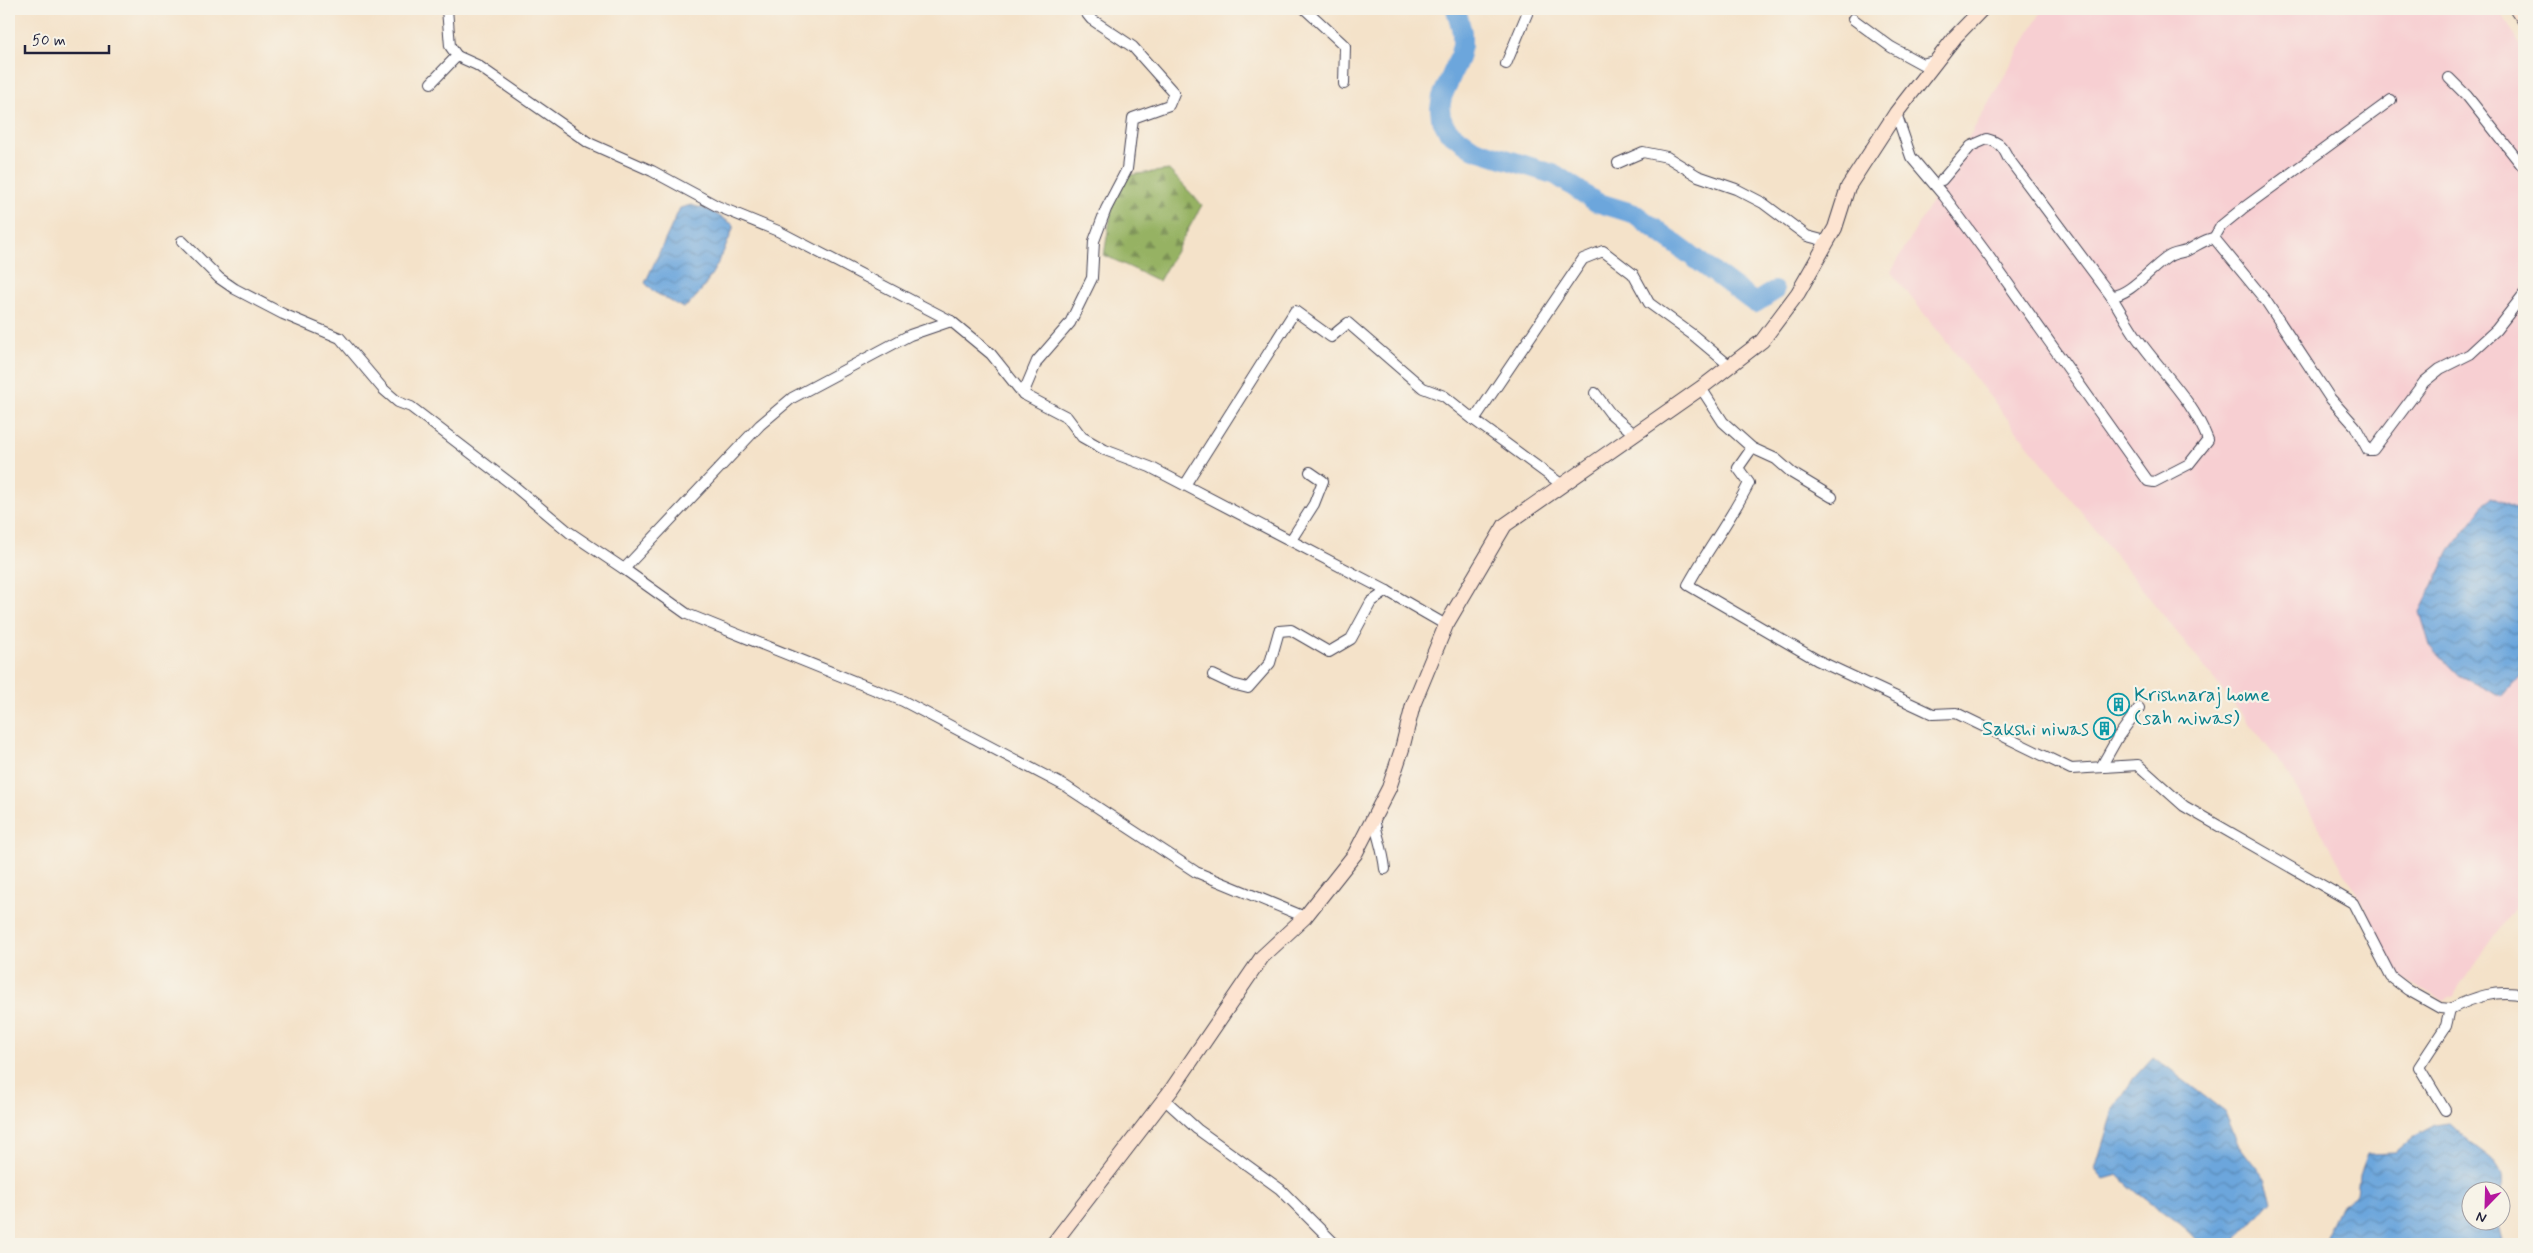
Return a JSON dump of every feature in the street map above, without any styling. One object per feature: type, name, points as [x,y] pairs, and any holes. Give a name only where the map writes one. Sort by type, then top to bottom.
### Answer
[{"type":"main road","points":[[1053,1244],[1164,1099],[1262,957],[1305,917],[1355,854],[1389,788],[1402,749],[1413,704],[1446,625],[1505,525],[1561,484],[1701,388],[1762,341],[1798,293],[1835,228],[1848,187],[1896,113],[1937,60],[1982,9]]},
{"type":"main road","points":[[2517,9],[2524,19]]},
{"type":"street","points":[[447,9],[450,46],[457,56],[477,64],[588,143],[652,171],[717,206],[778,231],[951,321],[991,354],[1023,394],[1067,417],[1082,437],[1105,450],[1150,467],[1186,485],[1388,591],[1446,625]]},
{"type":"street","points":[[1023,394],[1037,361],[1070,323],[1092,278],[1094,241],[1106,209],[1127,169],[1134,118],[1169,105],[1174,93],[1133,47],[1091,19],[1083,9]]},
{"type":"street","points":[[1305,9],[1345,46],[1344,84]]},
{"type":"street","points":[[1506,64],[1529,9]]},
{"type":"street","points":[[1853,19],[1891,46],[1922,64],[1937,60]]},
{"type":"street","points":[[431,83],[457,56]]},
{"type":"street","points":[[2449,78],[2467,96],[2524,168]]},
{"type":"street","points":[[2111,296],[2119,296],[2128,292],[2139,280],[2170,255],[2188,250],[2204,240],[2214,238],[2221,226],[2242,209],[2391,100]]},
{"type":"street","points":[[1896,113],[1910,157],[1944,196],[1987,254],[2148,481],[2154,482],[2189,464],[2208,440],[2200,420],[2179,387],[2138,339],[2111,296],[2008,158],[2002,146],[1995,141],[1987,139],[1971,146],[1942,180]]},
{"type":"street","points":[[1618,163],[1643,152],[1667,157],[1698,176],[1736,189],[1763,203],[1807,236],[1826,241]]},
{"type":"street","points":[[2214,238],[2266,301],[2330,398],[2354,426],[2368,450],[2373,450],[2424,382],[2440,369],[2470,354],[2496,330],[2524,294]]},
{"type":"street","points":[[182,241],[219,278],[235,289],[283,314],[340,338],[383,389],[398,402],[411,407],[514,486],[569,532],[687,614],[903,701],[1065,786],[1196,872],[1305,917]]},
{"type":"street","points":[[1474,420],[1583,259],[1603,251],[1633,274],[1649,303],[1694,335],[1730,366]]},
{"type":"street","points":[[1186,485],[1294,311],[1331,337],[1348,323],[1423,388],[1444,396],[1561,484]]},
{"type":"street","points":[[624,570],[760,425],[792,398],[910,335],[951,321]]},
{"type":"street","points":[[1701,388],[1723,422],[1752,448],[1776,459],[1792,473],[1832,497]]},
{"type":"street","points":[[1595,393],[1610,413],[1634,434]]},
{"type":"street","points":[[1752,448],[1738,468],[1749,482],[1736,509],[1708,548],[1688,585],[1817,660],[1933,714],[1956,713],[2071,769],[2138,766],[2184,806],[2353,903],[2391,977],[2432,1003],[2450,1009],[2474,998],[2508,991],[2524,995]]},
{"type":"street","points":[[1291,540],[1314,504],[1323,481],[1310,472]]},
{"type":"street","points":[[1212,675],[1232,684],[1248,688],[1270,663],[1279,631],[1291,630],[1329,652],[1351,639],[1371,602],[1388,591]]},
{"type":"street","points":[[2100,768],[2118,737],[2139,708]]},
{"type":"street","points":[[1374,818],[1376,836],[1383,848],[1385,869]]},
{"type":"street","points":[[2446,1110],[2420,1067],[2446,1026],[2450,1009]]},
{"type":"street","points":[[1164,1099],[1197,1129],[1280,1189],[1335,1244]]},
{"type":"shaded area","points":[[2043,9],[2500,9],[2524,52],[2524,895],[2453,995],[2443,1000],[2401,978],[2391,964],[2361,901],[2286,770],[1891,272]]},
{"type":"green space","points":[[1169,170],[1202,205],[1159,281],[1104,255],[1114,196],[1130,175]]},
{"type":"water","points":[[691,205],[709,210],[734,225],[714,271],[699,294],[683,308],[654,292],[645,283],[680,208]]},
{"type":"water","points":[[2491,496],[2524,511],[2524,672],[2502,697],[2459,676],[2430,646],[2420,612],[2450,550]]},
{"type":"water","points":[[2153,1057],[2225,1112],[2238,1144],[2265,1179],[2272,1200],[2237,1240],[2238,1244],[2201,1244],[2182,1225],[2138,1193],[2118,1175],[2104,1179],[2095,1169],[2113,1110],[2133,1079]]},
{"type":"water","points":[[2449,1123],[2500,1169],[2502,1180],[2460,1180],[2460,1230],[2499,1230],[2502,1242],[2500,1244],[2326,1244],[2324,1241],[2340,1206],[2357,1193],[2359,1175],[2367,1154],[2395,1153],[2413,1137],[2435,1125]]},
{"type":"waterway","points":[[1456,9],[1462,32],[1462,45],[1459,58],[1442,97],[1440,109],[1441,118],[1448,131],[1474,149],[1556,175],[1596,202],[1635,214],[1755,303],[1774,291]]},
{"type":"place","name":"Krishnaraj home (sah niwas)","points":[[2118,705]]},
{"type":"place","name":"Sakshi niwas","points":[[2105,728]]}]
